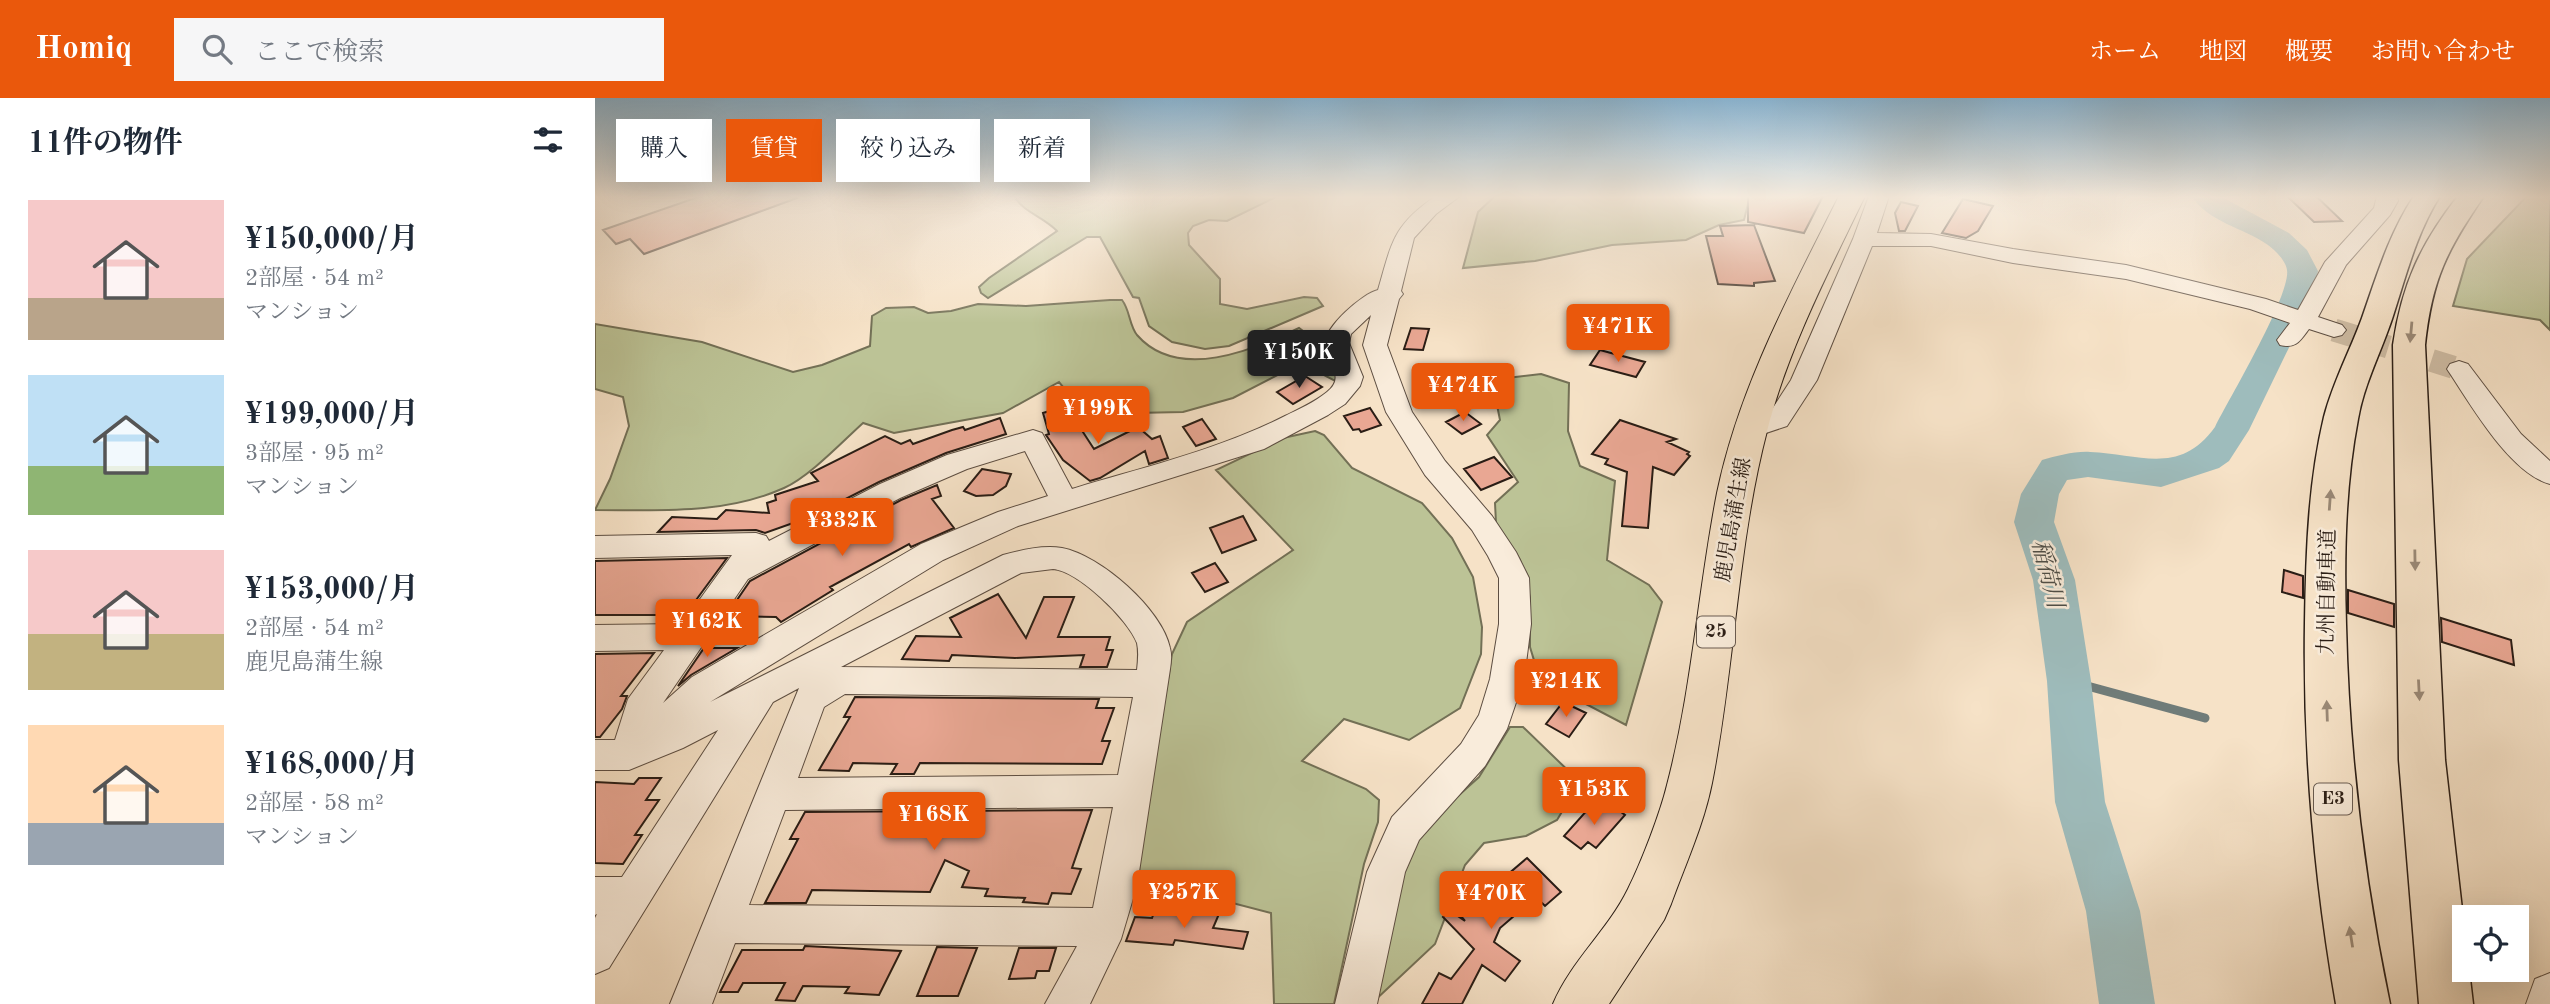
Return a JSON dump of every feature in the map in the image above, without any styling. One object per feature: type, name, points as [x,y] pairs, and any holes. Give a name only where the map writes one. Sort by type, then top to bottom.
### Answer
[{"type":"highway","name":"九州自動車道","points":[[2363,1004],[2336,841],[2328,722],[2324,593],[2331,488],[2342,417],[2356,371],[2405,238]]},
{"type":"highway","points":[[2442,238],[2424,266],[2413,303],[2409,345],[2422,760],[2446,1004]]},
{"type":"main road","name":"鹿児島蒲生線","points":[[1579,1004],[1647,904],[1689,787],[1708,689],[1735,493],[1751,429],[1779,346],[1831,238]]},
{"type":"street","points":[[1356,1004],[1386,872],[1405,829],[1473,755],[1495,719],[1507,679],[1515,624],[1514,578],[1501,552],[1482,523],[1436,468],[1399,412],[1379,362],[1375,345],[1391,294],[1403,238]]},
{"type":"street","points":[[2289,340],[2305,319],[2326,275],[2359,238]]},
{"type":"street","points":[[1751,429],[1778,420],[1804,380],[1864,239],[1931,240],[2014,256],[2126,272],[2258,304],[2334,330]]},
{"type":"street","points":[[612,755],[704,687],[932,552],[1008,519],[1254,443],[1328,403],[1347,386],[1350,377],[1337,343],[1340,332],[1376,297],[1391,294]]},
{"type":"street","points":[[2459,369],[2505,433],[2532,463],[2550,475]]},
{"type":"street","points":[[736,572],[890,491],[957,462],[1033,439],[1065,502]]},
{"type":"street","points":[[595,547],[756,544],[640,709],[612,755]]},
{"type":"street","points":[[612,755],[671,738],[1014,563],[1050,558],[1067,560],[1082,567],[1140,617],[1148,629],[1154,647],[1151,684],[1118,882],[1106,927],[1090,964],[1066,1004]]},
{"type":"street","points":[[595,638],[690,637]]},
{"type":"street","points":[[691,1004],[811,698],[839,680],[1151,684]]},
{"type":"street","points":[[595,954],[613,896],[763,690]]},
{"type":"street","points":[[774,794],[1133,791]]},
{"type":"street","points":[[723,924],[1106,927]]},
{"type":"street","points":[[2547,1004],[2550,994]]},
{"type":"green space","points":[[1046,238],[1085,238],[988,298],[981,293],[979,287]]},
{"type":"green space","points":[[1101,238],[1188,238],[1189,245],[1220,279],[1220,304],[1247,309],[1304,297],[1317,298],[1323,306],[1229,346],[1205,349],[1172,342],[1149,326],[1139,298],[1133,297]]},
{"type":"green space","points":[[1471,238],[1690,238],[1612,245],[1535,261],[1463,268]]},
{"type":"green space","points":[[2487,238],[2550,238],[2550,330],[2540,320],[2453,306],[2467,259]]},
{"type":"green space","points":[[1122,300],[1137,335],[1154,349],[1173,357],[1194,359],[1239,352],[1299,328],[1333,354],[1339,383],[1301,363],[1233,398],[1183,412],[1085,414],[1059,382],[1003,413],[894,433],[863,423],[804,476],[761,497],[691,509],[595,510],[610,479],[629,426],[623,397],[595,389],[595,324],[702,342],[793,372],[822,365],[870,346],[872,316],[886,308],[914,307],[928,313],[951,311],[978,304],[1026,306]]},
{"type":"green space","points":[[1541,374],[1569,383],[1568,431],[1580,466],[1615,481],[1607,560],[1649,585],[1662,602],[1626,725],[1540,680],[1530,647],[1530,598],[1520,560],[1496,523],[1495,503],[1518,482],[1487,435],[1500,420],[1495,395],[1507,378]]},
{"type":"green space","points":[[1315,431],[1324,435],[1352,468],[1422,503],[1452,538],[1473,577],[1482,627],[1481,654],[1460,708],[1409,740],[1344,719],[1302,761],[1366,789],[1379,800],[1378,822],[1364,864],[1334,1004],[1274,1004],[1271,913],[1198,894],[1145,888],[1138,867],[1172,654],[1187,622],[1293,550],[1216,470],[1283,438]]},
{"type":"green space","points":[[1510,727],[1523,727],[1580,782],[1557,820],[1526,836],[1484,843],[1465,865],[1435,944],[1371,1004],[1404,863],[1429,822],[1479,777]]},
{"type":"building","points":[[611,238],[687,238],[644,254],[630,239],[616,244]]},
{"type":"building","points":[[1707,238],[1759,238],[1775,281],[1754,283],[1754,286],[1718,284]]},
{"type":"building","points":[[1411,328],[1429,329],[1423,350],[1404,349]]},
{"type":"building","points":[[1600,350],[1645,362],[1636,377],[1590,365]]},
{"type":"building","points":[[1305,376],[1322,387],[1293,404],[1277,392]]},
{"type":"building","points":[[1066,406],[1094,449],[1138,427],[1152,439],[1160,436],[1168,458],[1149,464],[1145,451],[1100,478],[1090,481],[1063,460],[1046,435],[1049,434],[1043,413]]},
{"type":"building","points":[[1370,408],[1381,425],[1361,432],[1359,429],[1353,430],[1344,416]]},
{"type":"building","points":[[1465,412],[1481,424],[1462,434],[1446,422]]},
{"type":"building","points":[[1000,418],[1006,434],[946,453],[879,482],[810,517],[765,533],[756,530],[658,532],[672,517],[717,519],[726,510],[769,513],[767,503],[776,500],[775,495],[818,481],[811,473],[885,436],[901,444],[910,440],[913,444],[952,430],[963,427],[965,430]]},
{"type":"building","points":[[1202,419],[1216,439],[1196,446],[1183,427]]},
{"type":"building","points":[[1620,420],[1676,439],[1667,442],[1689,452],[1687,454],[1690,456],[1674,475],[1653,467],[1648,528],[1622,526],[1627,472],[1605,464],[1608,459],[1592,454]]},
{"type":"building","points":[[1494,457],[1512,477],[1481,490],[1464,469]]},
{"type":"building","points":[[982,469],[1011,474],[1006,486],[993,495],[976,496],[964,491]]},
{"type":"building","points":[[937,485],[941,496],[932,499],[954,528],[911,547],[909,544],[830,587],[833,590],[781,622],[776,617],[726,616],[750,581],[901,500]]},
{"type":"building","points":[[1243,516],[1256,540],[1222,553],[1210,528]]},
{"type":"building","points":[[727,558],[685,615],[595,615],[595,561]]},
{"type":"building","points":[[1215,563],[1228,582],[1205,592],[1192,573]]},
{"type":"building","points":[[2284,570],[2303,576],[2303,598],[2282,592]]},
{"type":"building","points":[[2348,590],[2394,604],[2394,627],[2348,613]]},
{"type":"building","points":[[998,594],[1026,638],[1044,597],[1074,597],[1058,637],[1110,637],[1106,650],[1113,650],[1107,667],[1080,667],[1084,655],[1015,658],[952,655],[949,661],[902,659],[916,636],[961,637],[950,618]]},
{"type":"building","points":[[2441,618],[2511,640],[2514,665],[2442,642]]},
{"type":"building","points":[[704,648],[737,648],[691,675],[678,686]]},
{"type":"building","points":[[654,653],[621,696],[627,696],[622,709],[600,737],[595,737],[595,654]]},
{"type":"building","points":[[855,697],[1099,699],[1096,708],[1114,708],[1102,741],[1110,741],[1102,764],[920,763],[914,774],[891,774],[897,764],[853,763],[849,771],[819,770],[850,717],[844,717]]},
{"type":"building","points":[[1563,702],[1586,713],[1569,737],[1546,724]]},
{"type":"building","points":[[639,778],[661,778],[646,800],[659,800],[635,835],[642,835],[623,864],[595,863],[595,782],[634,784]]},
{"type":"building","points":[[1609,803],[1625,815],[1596,848],[1588,842],[1581,849],[1564,836],[1589,808],[1598,815]]},
{"type":"building","points":[[1092,810],[1072,868],[1081,869],[1071,894],[1052,893],[1048,904],[1023,902],[1025,898],[985,896],[988,889],[962,887],[969,871],[945,860],[930,892],[812,890],[806,903],[765,903],[798,839],[790,839],[805,812]]},
{"type":"building","points":[[1527,858],[1561,892],[1545,906],[1536,897],[1500,928],[1494,942],[1520,961],[1505,981],[1482,965],[1462,1004],[1422,1004],[1439,973],[1451,979],[1474,949],[1443,917],[1449,910],[1465,921],[1460,915]]},
{"type":"building","points":[[1155,910],[1219,914],[1213,928],[1248,932],[1243,949],[1175,940],[1173,945],[1126,941],[1135,917],[1152,918]]},
{"type":"building","points":[[805,946],[901,951],[879,995],[845,993],[849,987],[803,986],[795,1001],[776,1000],[785,983],[743,983],[738,992],[720,992],[742,950],[803,950]]},
{"type":"building","points":[[937,947],[977,948],[958,996],[917,996]]},
{"type":"building","points":[[1019,948],[1056,948],[1049,971],[1037,971],[1035,978],[1009,979]]},
{"type":"waterway","name":"稲荷川","points":[[2127,1004],[2113,911],[2080,802],[2069,681],[2054,580],[2034,522],[2040,494],[2055,469],[2088,464],[2161,474],[2206,459],[2216,452],[2231,430],[2296,300],[2303,271],[2296,256],[2278,238]]},
{"type":"waterway","points":[[2069,681],[2205,718]]},
{"type":"tunnel","points":[[2334,330],[2459,369]]}]
